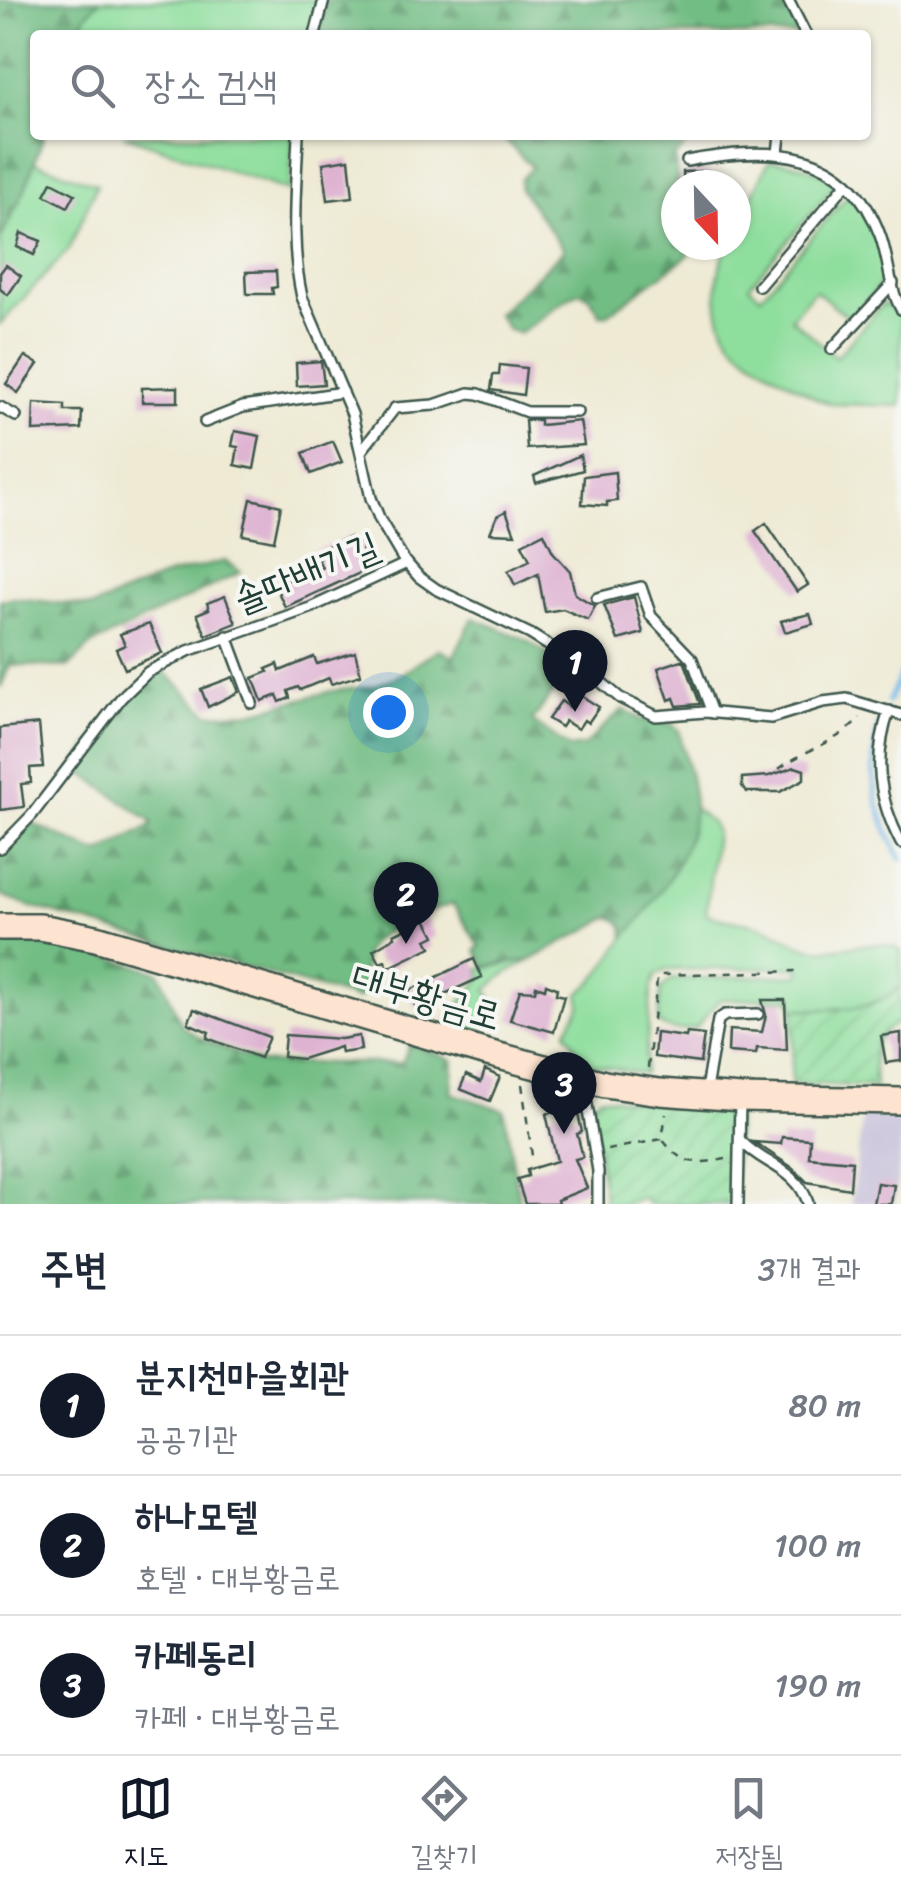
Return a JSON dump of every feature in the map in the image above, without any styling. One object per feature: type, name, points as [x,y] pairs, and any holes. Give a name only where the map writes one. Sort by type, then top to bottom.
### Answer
[{"type":"main road","points":[[0,910],[40,927]]},
{"type":"main road","name":"대부황금로","points":[[0,927],[40,927],[96,938],[582,1078],[670,1093],[901,1101]]},
{"type":"lane","points":[[316,30],[324,0]]},
{"type":"lane","points":[[788,0],[803,30]]},
{"type":"lane","name":"솔따배기길","points":[[298,140],[294,210],[298,278],[306,311],[343,392],[380,520],[408,564],[436,589],[530,634],[582,666],[638,710],[668,717],[712,713],[758,719],[836,700],[868,704],[901,715]]},
{"type":"lane","points":[[778,153],[779,140]]},
{"type":"lane","points":[[687,162],[741,153],[778,153],[824,167],[846,183],[873,215],[901,310]]},
{"type":"lane","points":[[760,286],[846,183]]},
{"type":"lane","points":[[832,349],[893,283]]},
{"type":"lane","points":[[205,422],[243,406],[343,392]]},
{"type":"lane","points":[[362,451],[395,408],[434,405],[469,394],[527,412],[577,412]]},
{"type":"lane","points":[[0,408],[16,416]]},
{"type":"lane","name":"솔따배기길","points":[[0,848],[32,815],[134,684],[163,663],[310,608],[408,564]]},
{"type":"lane","points":[[597,598],[641,586],[652,616],[692,659],[712,713]]},
{"type":"lane","name":"솔따배기길","points":[[227,636],[252,704]]},
{"type":"lane","points":[[889,711],[877,765],[883,799],[901,843]]},
{"type":"lane","points":[[704,1095],[718,1020],[725,1015],[758,1014]]},
{"type":"lane","points":[[582,1078],[595,1153],[598,1204]]},
{"type":"lane","points":[[738,1204],[740,1098]]},
{"type":"lane","points":[[740,1140],[751,1152],[790,1174],[808,1203]]},
{"type":"path","points":[[778,768],[850,729],[868,704]]},
{"type":"path","points":[[646,1078],[660,976],[795,971]]},
{"type":"path","points":[[523,1063],[523,1100],[532,1156]]},
{"type":"path","points":[[670,1093],[662,1139],[676,1157],[689,1162],[740,1157]]},
{"type":"path","points":[[595,1153],[662,1139]]},
{"type":"shaded area","points":[[863,1113],[901,1114],[901,1154],[894,1204],[851,1204]]},
{"type":"green space","points":[[0,0],[100,0],[78,30],[30,30],[30,140],[42,140],[25,189],[0,240]]},
{"type":"green space","points":[[100,0],[319,0],[311,30],[78,30]]},
{"type":"green space","points":[[327,0],[783,0],[798,30],[319,30]]},
{"type":"green space","points":[[138,140],[293,140],[289,191]]},
{"type":"green space","points":[[505,140],[686,140],[675,156],[676,170],[661,170],[661,260],[682,260],[608,314],[600,314],[589,296],[579,292],[519,333],[508,330],[497,314],[564,250],[520,188],[520,180],[532,167]]},
{"type":"green space","points":[[769,161],[809,168],[832,179],[834,187],[749,286],[761,296],[847,196],[852,196],[879,245],[884,266],[881,281],[849,318],[815,290],[791,318],[836,357],[883,304],[892,306],[901,319],[901,406],[832,404],[817,399],[757,362],[729,338],[719,312],[719,270],[722,260],[751,260],[751,198]]},
{"type":"green space","points":[[34,162],[97,184],[69,249],[0,324],[0,240]]},
{"type":"green space","points":[[225,561],[241,572],[90,646],[69,667],[10,665],[0,688],[0,600],[15,598],[93,607],[168,575]]},
{"type":"green space","points":[[473,618],[525,639],[571,669],[532,721],[569,748],[584,746],[623,709],[641,719],[671,724],[679,730],[692,788],[692,824],[670,877],[625,937],[622,924],[610,917],[531,960],[485,966],[476,950],[480,947],[453,904],[403,922],[370,945],[364,959],[364,994],[357,999],[25,905],[0,894],[0,855],[31,823],[95,852],[103,852],[152,825],[73,767],[130,693],[156,670],[163,670],[209,714],[252,712],[332,691],[374,686],[401,675],[438,649],[453,657]]},
{"type":"green space","points":[[694,808],[712,823],[716,833],[706,914],[759,925],[810,948],[892,946],[901,951],[901,986],[877,1001],[837,1009],[794,1009],[790,998],[719,1000],[696,1028],[676,1030],[658,1023],[661,989],[672,979],[800,975],[800,967],[666,970],[655,976],[652,986],[644,1074],[586,1063],[566,1032],[581,1005],[579,994],[604,968],[667,878],[682,848]]},
{"type":"green space","points":[[25,942],[78,948],[159,972],[182,1026],[204,1040],[260,1063],[402,1063],[410,1044],[453,1060],[451,1093],[504,1110],[520,1204],[0,1204],[1,944]]},
{"type":"green space","points":[[531,960],[505,974],[487,990],[491,997],[481,1032],[448,1026],[450,1016],[482,977],[479,969]]},
{"type":"green space","points":[[899,988],[901,1021],[878,1040],[875,1087],[791,1083],[794,1009],[863,1006]]},
{"type":"green space","points":[[600,1096],[734,1114],[734,1204],[647,1204],[644,1197],[625,1204],[605,1204],[591,1104]]},
{"type":"building","points":[[349,159],[353,197],[328,200],[323,163]]},
{"type":"building","points":[[52,182],[75,194],[68,207],[45,195]]},
{"type":"building","points":[[21,233],[41,241],[34,255],[17,247]]},
{"type":"building","points":[[6,265],[21,276],[8,295],[0,289],[0,273]]},
{"type":"building","points":[[276,271],[277,287],[272,288],[273,294],[247,294],[246,272]]},
{"type":"building","points":[[25,356],[38,364],[18,393],[6,384]]},
{"type":"building","points":[[321,361],[324,384],[297,386],[296,363]]},
{"type":"building","points":[[500,365],[526,368],[523,395],[491,390],[493,375],[499,375]]},
{"type":"building","points":[[178,387],[178,402],[142,402],[142,388]]},
{"type":"building","points":[[34,403],[65,405],[65,411],[82,411],[81,429],[33,431]]},
{"type":"building","points":[[525,420],[540,420],[540,425],[580,421],[584,445],[527,449]]},
{"type":"building","points":[[235,431],[260,436],[254,469],[235,465]]},
{"type":"building","points":[[333,441],[342,462],[311,474],[303,453]]},
{"type":"building","points":[[580,455],[583,470],[536,483],[534,476]]},
{"type":"building","points":[[615,472],[617,501],[607,502],[607,506],[582,504],[584,476]]},
{"type":"building","points":[[251,499],[281,506],[274,541],[243,535]]},
{"type":"building","points":[[506,511],[515,534],[490,533],[497,516]]},
{"type":"building","points":[[766,523],[808,585],[797,592],[755,531]]},
{"type":"building","points":[[544,533],[553,552],[570,571],[575,594],[595,606],[588,620],[563,609],[545,612],[538,574],[515,585],[508,571],[530,560],[522,544]]},
{"type":"building","points":[[350,537],[353,544],[364,539],[360,573],[285,607],[275,585],[322,568],[315,551]]},
{"type":"building","points":[[225,596],[236,623],[206,635],[197,614],[209,609],[207,603]]},
{"type":"building","points":[[634,597],[643,633],[618,640],[604,605]]},
{"type":"building","points":[[810,614],[813,624],[785,632],[781,621]]},
{"type":"building","points":[[149,624],[162,653],[125,669],[116,649],[125,645],[120,634]]},
{"type":"building","points":[[355,652],[361,675],[331,684],[329,678],[300,690],[298,687],[288,691],[290,698],[280,702],[277,695],[262,701],[253,678],[278,664],[280,671],[314,657],[317,664]]},
{"type":"building","points":[[682,660],[700,704],[677,706],[674,698],[669,700],[658,668]]},
{"type":"building","points":[[233,677],[239,692],[208,707],[201,689]]},
{"type":"building","points":[[580,695],[599,707],[588,723],[584,720],[578,729],[565,721],[561,727],[548,719],[561,701],[571,708]]},
{"type":"building","points":[[39,724],[43,767],[30,768],[31,783],[21,784],[24,807],[0,810],[0,728]]},
{"type":"building","points":[[795,767],[804,770],[804,779],[780,792],[747,792],[742,786],[742,778],[769,776]]},
{"type":"building","points":[[426,919],[435,936],[427,940],[431,947],[388,968],[385,961],[380,963],[373,950],[394,934]]},
{"type":"building","points":[[474,959],[482,977],[416,1007],[408,991]]},
{"type":"building","points":[[546,984],[564,996],[554,1032],[510,1020],[520,990],[535,991],[536,986],[545,989]]},
{"type":"building","points":[[762,1000],[785,1000],[787,1050],[757,1048],[756,1054],[728,1052],[729,1030],[762,1032],[766,1015]]},
{"type":"building","points":[[194,1009],[269,1037],[260,1058],[207,1038],[209,1032],[188,1023]]},
{"type":"building","points":[[656,1033],[704,1035],[700,1063],[654,1057]]},
{"type":"building","points":[[901,1033],[901,1061],[886,1063],[881,1036]]},
{"type":"building","points":[[285,1035],[341,1039],[359,1036],[361,1050],[341,1053],[340,1047],[302,1059],[283,1057]]},
{"type":"building","points":[[485,1070],[500,1077],[490,1101],[460,1089],[466,1075],[481,1082]]},
{"type":"building","points":[[546,1114],[578,1114],[582,1132],[577,1134],[583,1157],[575,1159],[587,1188],[557,1200],[558,1204],[525,1204],[517,1179],[528,1176],[527,1170],[557,1161]]},
{"type":"building","points":[[782,1137],[810,1139],[809,1157],[852,1161],[850,1189],[807,1182],[754,1142],[781,1144]]},
{"type":"building","points":[[877,1183],[894,1185],[891,1204],[873,1204]]},
{"type":"waterway","points":[[888,702],[901,674]]},
{"type":"waterway","points":[[880,722],[873,776],[879,809],[901,859]]},
{"type":"place","name":"분지천마을회관","points":[[575,712]]},
{"type":"place","name":"하나모텔","points":[[406,944]]},
{"type":"place","name":"카페동리","points":[[564,1134]]}]
